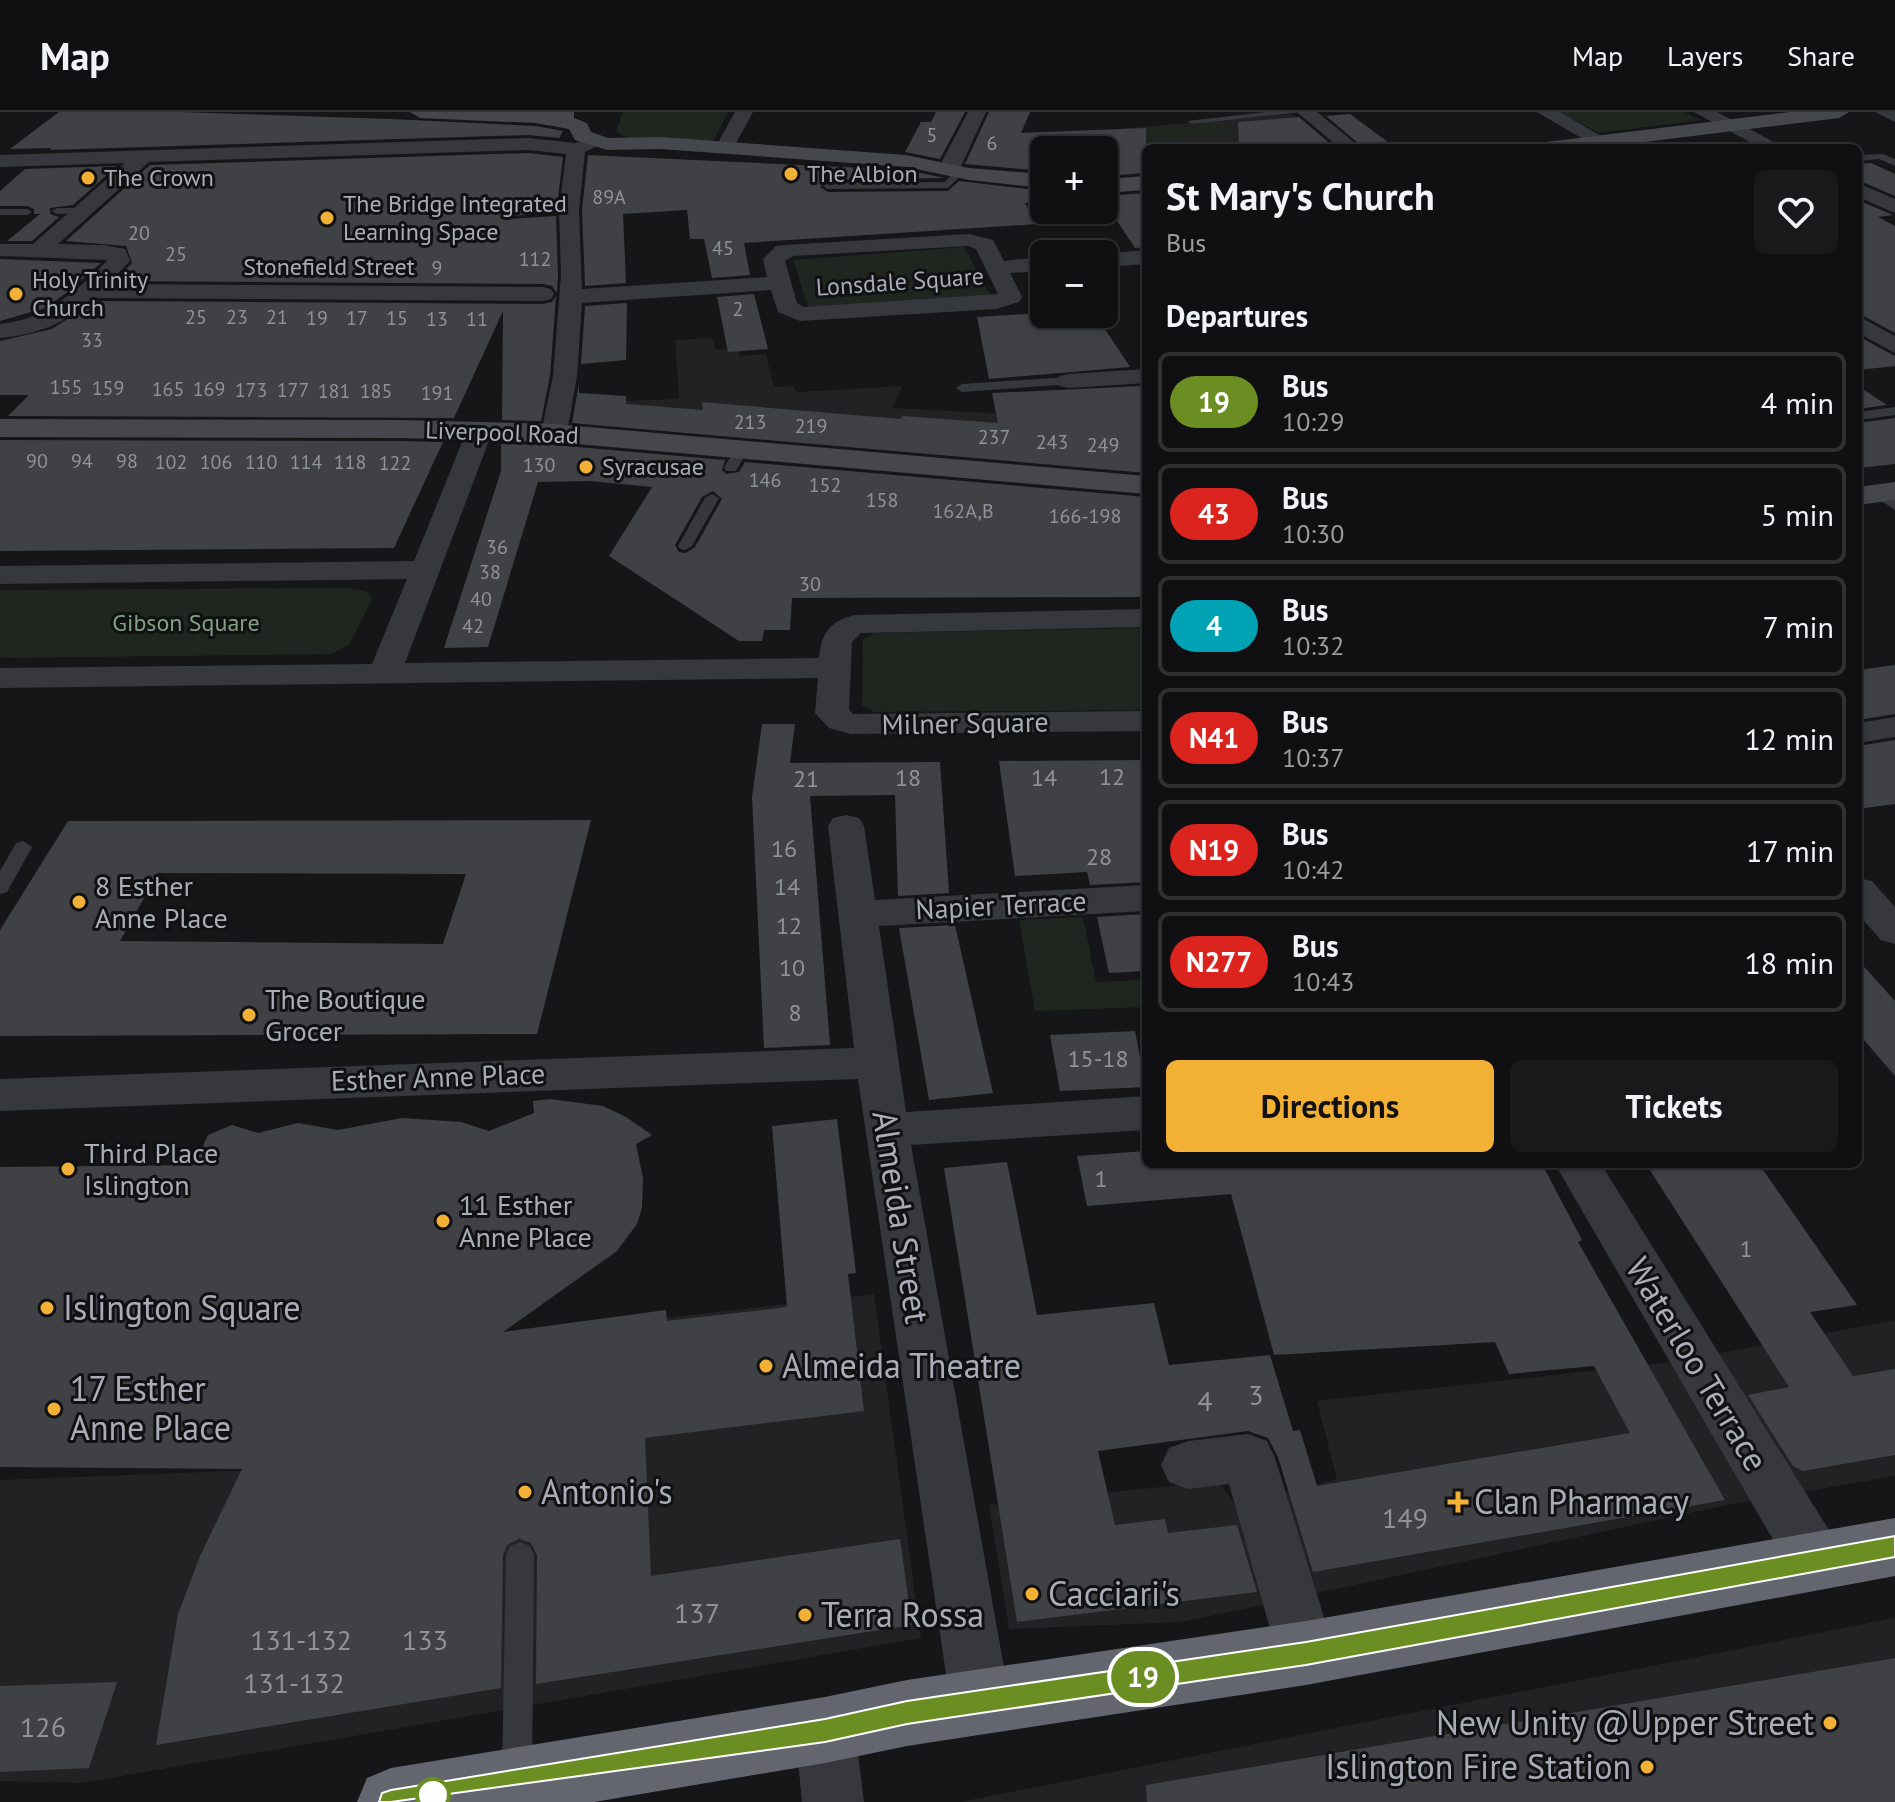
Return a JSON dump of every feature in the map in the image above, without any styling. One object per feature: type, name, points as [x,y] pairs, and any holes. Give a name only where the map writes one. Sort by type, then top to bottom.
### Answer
[{"type":"highway","points":[[391,1802],[980,1701],[1306,1653],[1895,1547]]},
{"type":"street","points":[[420,112],[536,117],[577,124],[586,146],[569,210],[570,297],[565,376],[554,433]]},
{"type":"street","points":[[724,148],[744,112]]},
{"type":"street","points":[[954,170],[954,162],[977,112]]},
{"type":"street","points":[[1306,112],[1347,144]]},
{"type":"street","points":[[1546,112],[1602,142]]},
{"type":"street","points":[[1703,112],[1768,144]]},
{"type":"street","points":[[1586,144],[1839,112]]},
{"type":"street","points":[[1884,112],[1895,117]]},
{"type":"street","points":[[536,117],[588,115],[600,136],[625,143]]},
{"type":"street","points":[[0,161],[625,143],[906,161],[1030,179]]},
{"type":"street","points":[[39,250],[144,156]]},
{"type":"street","points":[[1118,185],[1142,183]]},
{"type":"street","points":[[1862,191],[1895,207]]},
{"type":"street","name":"Lonsdale Square","points":[[969,240],[985,245],[997,268],[1010,294],[1005,300],[825,314],[790,311],[774,259],[784,251],[969,240]]},
{"type":"street","points":[[0,250],[117,254],[119,261],[59,317],[39,326],[0,331]]},
{"type":"street","points":[[1118,259],[1142,257]]},
{"type":"street","name":"Lonsdale Square","points":[[997,268],[1030,265]]},
{"type":"street","name":"Lonsdale Square","points":[[570,297],[779,283]]},
{"type":"street","name":"Stonefield Street","points":[[88,291],[543,294]]},
{"type":"street","points":[[1862,325],[1895,346]]},
{"type":"street","points":[[1085,387],[1142,377]]},
{"type":"street","name":"Liverpool Road","points":[[0,428],[554,433],[736,459],[1142,485]]},
{"type":"street","points":[[385,673],[480,430]]},
{"type":"street","points":[[0,575],[425,570]]},
{"type":"street","name":"Milner Square","points":[[1142,618],[855,624],[841,631],[836,642],[832,713],[841,721],[851,724],[1142,721]]},
{"type":"street","points":[[0,678],[834,668]]},
{"type":"street","points":[[1862,732],[1895,727]]},
{"type":"street","name":"Almeida Street","points":[[846,826],[886,1130],[980,1701]]},
{"type":"street","points":[[1862,894],[1895,931]]},
{"type":"street","name":"Napier Terrace","points":[[856,914],[1142,898]]},
{"type":"street","name":"Esther Anne Place","points":[[0,1095],[877,1063]]},
{"type":"street","points":[[886,1130],[1142,1113]]},
{"type":"street","name":"Waterloo Terrace","points":[[1580,1168],[1817,1562]]},
{"type":"street","points":[[1188,1465],[1248,1458],[1306,1653]]},
{"type":"street","points":[[825,1730],[833,1802]]},
{"type":"lane","points":[[1197,117],[1298,112]]},
{"type":"lane","points":[[1862,158],[1880,156],[1895,163]]},
{"type":"lane","points":[[828,186],[948,185],[954,170]]},
{"type":"lane","points":[[509,213],[569,210]]},
{"type":"lane","points":[[57,211],[83,211]]},
{"type":"lane","points":[[0,212],[27,212]]},
{"type":"lane","name":"Stonefield Street","points":[[543,294],[570,297]]},
{"type":"lane","points":[[962,388],[1085,387]]},
{"type":"lane","points":[[1862,415],[1895,411]]},
{"type":"lane","points":[[685,546],[712,498]]},
{"type":"lane","points":[[0,888],[23,847]]},
{"type":"lane","points":[[517,1780],[520,1555]]},
{"type":"shaded area","points":[[1291,114],[1329,144],[1142,144],[1142,163],[1119,129]]},
{"type":"shaded area","points":[[712,338],[716,350],[738,348],[740,356],[766,354],[774,387],[794,386],[797,392],[902,386],[893,408],[1010,414],[1142,469],[591,402],[679,399],[675,340]]},
{"type":"shaded area","points":[[874,1294],[921,1638],[81,1783],[0,1781],[0,1480],[281,1469],[665,1318]]},
{"type":"shaded area","points":[[1895,1320],[1895,1476],[1727,1505],[1182,1622],[1009,1629],[989,1505],[1218,1481],[1236,1505],[1337,1479],[1317,1401],[1673,1362]]},
{"type":"shaded area","points":[[1895,1618],[1895,1802],[960,1802]]},
{"type":"green space","points":[[623,112],[728,112],[712,143],[630,139],[616,132]]},
{"type":"green space","points":[[1559,112],[1684,112],[1701,120],[1599,133]]},
{"type":"green space","points":[[1223,125],[1233,135],[1150,140],[1141,129]]},
{"type":"green space","points":[[964,247],[990,294],[988,296],[813,308],[808,307],[793,260]]},
{"type":"green space","name":"Gibson Square","points":[[347,588],[368,592],[372,599],[349,645],[331,654],[0,658],[0,590]]},
{"type":"green space","points":[[1142,628],[1142,710],[874,712],[862,705],[863,640],[874,633]]},
{"type":"green space","points":[[1083,917],[1096,982],[1142,980],[1142,1007],[1035,1011],[1019,920]]},
{"type":"building","points":[[59,112],[178,112],[391,119],[536,126],[563,131],[559,138],[529,135],[10,149]]},
{"type":"building","points":[[936,112],[965,112],[940,159],[905,152],[921,122],[931,122]]},
{"type":"building","points":[[989,112],[1030,112],[1021,133],[1146,128],[1146,144],[1142,144],[1142,173],[1118,175],[1118,136],[1030,136],[1030,170],[965,164]]},
{"type":"building","points":[[1350,114],[1391,144],[1359,144],[1326,116]]},
{"type":"building","points":[[1299,117],[1330,144],[1239,144],[1238,122]]},
{"type":"building","points":[[529,153],[563,157],[557,205],[509,207],[501,214],[509,219],[556,216],[557,293],[552,286],[543,284],[115,281],[132,263],[126,246],[66,241],[150,165]]},
{"type":"building","points":[[588,155],[906,170],[945,178],[828,180],[820,187],[828,192],[948,191],[959,181],[1030,189],[1030,203],[1025,203],[1030,211],[1030,224],[1038,224],[744,243],[750,275],[712,278],[704,239],[690,239],[687,210],[623,214],[626,283],[585,286],[582,210]]},
{"type":"building","points":[[1871,163],[1895,174],[1895,196],[1862,182],[1862,164]]},
{"type":"building","points":[[117,166],[73,205],[50,208],[50,214],[59,217],[32,241],[7,241],[40,214],[34,214],[34,209],[27,206],[0,206],[0,191],[25,169]]},
{"type":"building","points":[[1142,193],[1142,247],[1135,248],[1118,222],[1118,195]]},
{"type":"building","points":[[1862,202],[1893,215],[1878,217],[1895,226],[1895,333],[1862,315]]},
{"type":"building","points":[[0,259],[101,263],[45,308],[0,321]]},
{"type":"building","points":[[754,294],[768,349],[728,352],[717,297]]},
{"type":"building","points":[[556,296],[550,376],[541,421],[502,420],[503,311],[454,418],[8,416],[29,395],[0,395],[0,341],[52,329],[95,301],[543,304],[552,302]]},
{"type":"building","points":[[627,303],[626,360],[581,364],[585,306]]},
{"type":"building","points":[[1030,314],[1030,328],[1104,328],[1130,367],[989,379],[977,317]]},
{"type":"building","points":[[1862,338],[1895,356],[1895,366],[1862,370]]},
{"type":"building","points":[[579,383],[579,393],[626,396],[626,404],[703,410],[702,402],[901,419],[902,416],[998,423],[992,393],[1142,386],[1142,473],[572,423]]},
{"type":"building","points":[[1862,389],[1887,405],[1862,408]]},
{"type":"building","points":[[1895,418],[1895,464],[1862,468],[1862,422]]},
{"type":"building","points":[[0,440],[443,442],[394,548],[0,551]]},
{"type":"building","points":[[501,444],[554,445],[725,460],[722,470],[726,474],[739,472],[745,462],[1142,497],[1142,597],[792,598],[790,630],[764,630],[762,641],[739,641],[609,556],[652,487],[589,481],[538,482],[488,647],[444,648],[501,471]],"holes":[[[713,491],[722,499],[695,547],[686,553],[679,552],[675,545],[702,497]]]},
{"type":"building","points":[[1895,665],[1895,714],[1862,719],[1862,669]]},
{"type":"building","points":[[762,724],[795,724],[790,763],[940,762],[949,893],[898,896],[895,795],[810,796],[830,1045],[764,1048],[752,797]]},
{"type":"building","points":[[1895,740],[1895,804],[1862,808],[1862,745]]},
{"type":"building","points":[[1142,760],[1142,882],[1090,885],[1087,872],[1015,876],[999,761]]},
{"type":"building","name":"8 Esther Anne Place","points":[[591,820],[537,1034],[0,1036],[0,930],[68,821]],"holes":[[[158,873],[466,874],[443,944],[120,941]]]},
{"type":"building","points":[[1142,914],[1142,971],[1109,973],[1097,917]]},
{"type":"building","points":[[955,925],[993,1093],[929,1100],[899,928]]},
{"type":"building","points":[[1862,964],[1895,1001],[1895,1076],[1862,1038]]},
{"type":"building","points":[[1135,1031],[1142,1067],[1142,1087],[1060,1091],[1050,1035]]},
{"type":"building","points":[[550,1099],[603,1106],[652,1135],[636,1144],[643,1178],[642,1208],[637,1224],[617,1251],[503,1332],[666,1310],[667,1321],[787,1307],[772,1126],[837,1119],[856,1273],[848,1274],[864,1411],[645,1438],[651,1576],[900,1539],[912,1625],[536,1684],[537,1555],[531,1543],[519,1539],[507,1545],[503,1555],[501,1688],[156,1745],[178,1614],[200,1556],[242,1469],[0,1467],[0,1167],[194,1165],[208,1135],[232,1125],[258,1133],[298,1123],[338,1130],[402,1118],[461,1122],[489,1131],[534,1113],[533,1101]]},
{"type":"building","points":[[1142,1151],[1142,1168],[1544,1168],[1582,1240],[1578,1242],[1725,1500],[1313,1572],[1278,1457],[1268,1438],[1248,1431],[1098,1451],[1115,1525],[1165,1519],[1168,1533],[1237,1525],[1257,1592],[1017,1622],[944,1168],[1007,1162],[1037,1315],[1154,1303],[1169,1365],[1270,1355],[1293,1431],[1300,1430],[1317,1486],[1630,1433],[1594,1366],[1509,1374],[1495,1342],[1274,1355],[1231,1194],[1087,1206],[1077,1156]]},
{"type":"building","points":[[1649,1168],[1762,1168],[1857,1305],[1810,1312],[1853,1376],[1895,1369],[1895,1455],[1803,1471],[1793,1466],[1748,1395],[1789,1387]]},
{"type":"building","points":[[1895,1658],[1895,1802],[1147,1802],[1146,1785]]},
{"type":"building","points":[[117,1682],[89,1768],[0,1772],[0,1686]]},
{"type":"bus line","name":"19","points":[[391,1802],[825,1730],[907,1713],[1306,1653],[1895,1547]]},
{"type":"place","name":"The Albion","points":[[791,174]]},
{"type":"place","name":"The Crown","points":[[88,178]]},
{"type":"place","name":"The Bridge Integrated Learning Space","points":[[327,218]]},
{"type":"place","name":"Holy Trinity Church","points":[[16,294]]},
{"type":"place","name":"Syracusae","points":[[586,467]]},
{"type":"place","name":"8 Esther Anne Place","points":[[79,902]]},
{"type":"place","name":"The Boutique Grocer","points":[[249,1015]]},
{"type":"place","name":"Third Place Islington","points":[[68,1169]]},
{"type":"place","name":"11 Esther Anne Place","points":[[443,1221]]},
{"type":"place","name":"Islington Square","points":[[47,1308]]},
{"type":"place","name":"Almeida Theatre","points":[[766,1366]]},
{"type":"place","name":"17 Esther Anne Place","points":[[54,1409]]},
{"type":"place","name":"Antonio's","points":[[525,1492]]},
{"type":"place","name":"Clan Pharmacy","points":[[1458,1502]]},
{"type":"place","name":"Cacciari's","points":[[1032,1594]]},
{"type":"place","name":"Terra Rossa","points":[[805,1615]]},
{"type":"place","name":"New Unity @Upper Street","points":[[1830,1723]]},
{"type":"place","name":"Islington Fire Station","points":[[1647,1767]]}]
